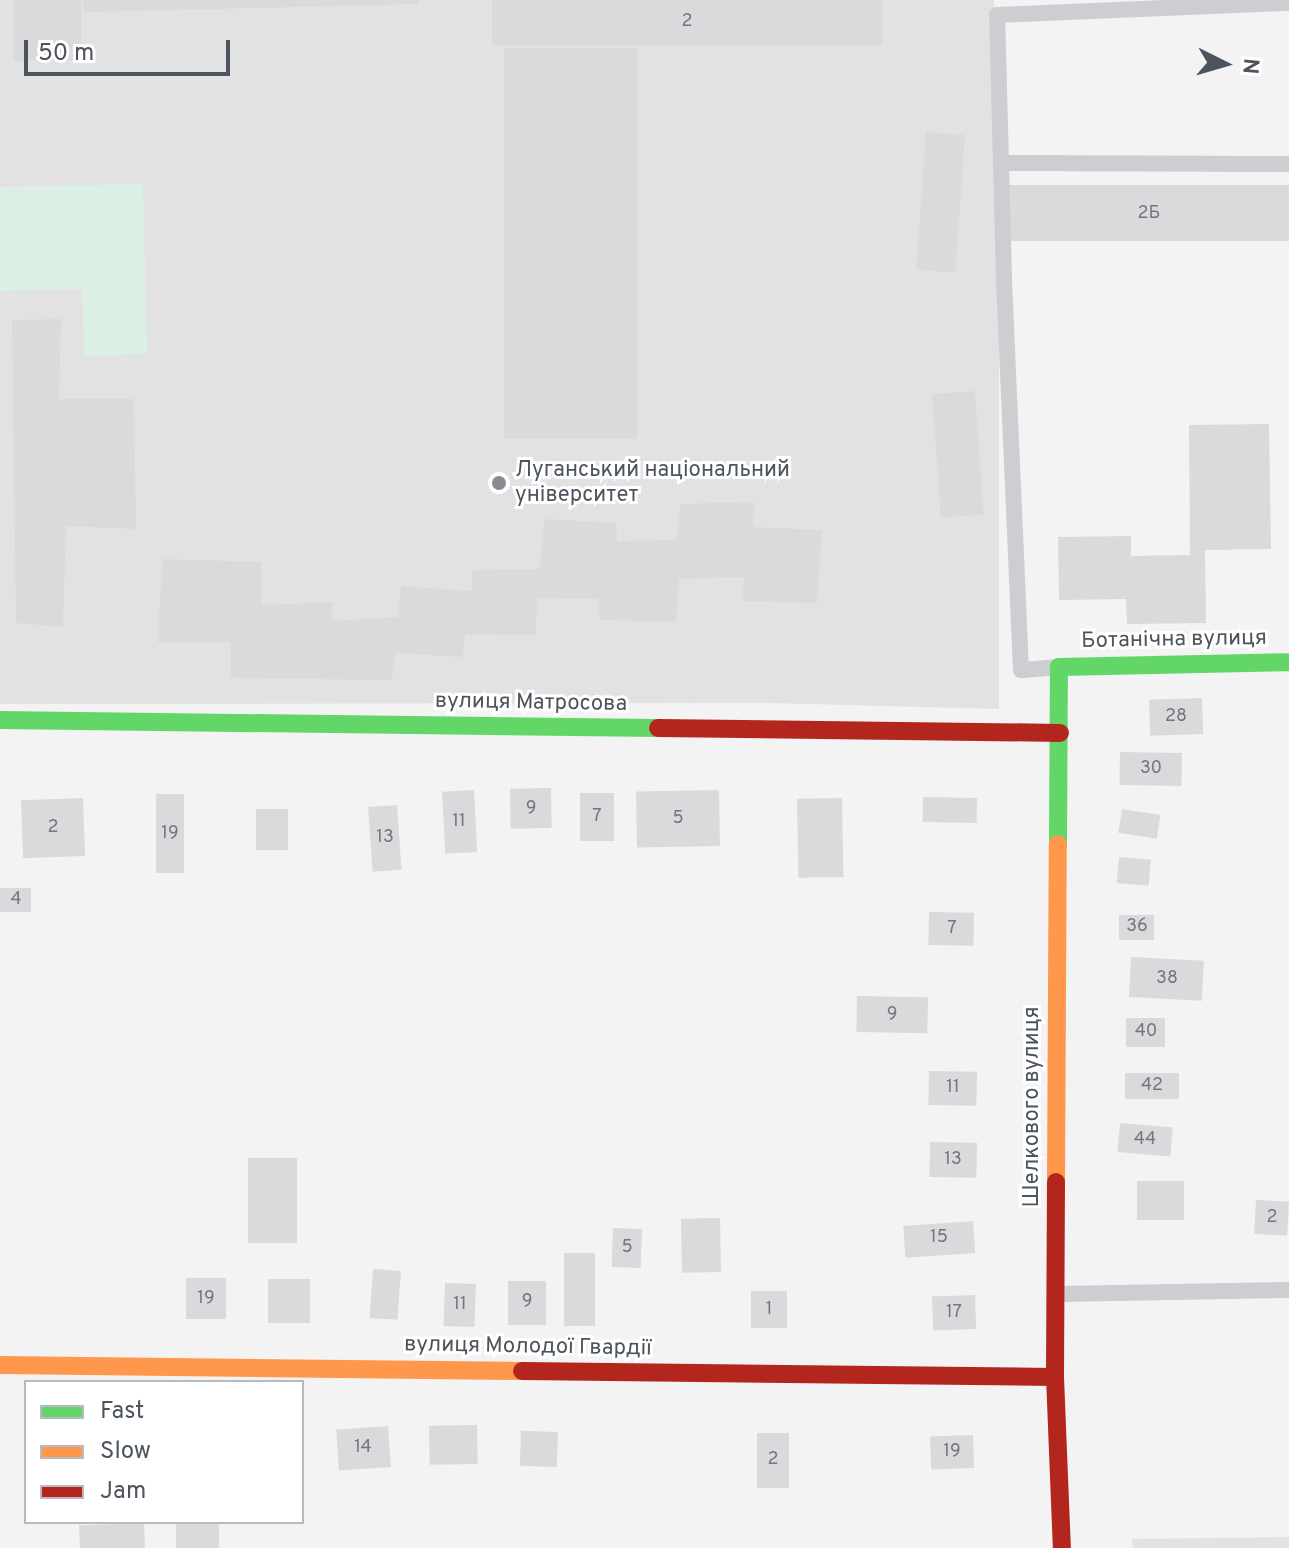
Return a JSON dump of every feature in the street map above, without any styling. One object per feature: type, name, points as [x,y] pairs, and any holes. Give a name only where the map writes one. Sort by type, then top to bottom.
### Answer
[{"type":"street","name":"Ботанічна вулиця","points":[[1059,667],[1289,662]]},
{"type":"street","name":"Шелкового вулиця","points":[[1059,667],[1055,1377],[1062,1548]]},
{"type":"street","name":"вулиця Матросова","points":[[0,720],[1060,733]]},
{"type":"street","name":"вулиця Молодої Гвардії","points":[[0,1365],[1055,1377]]},
{"type":"lane","points":[[1059,667],[1021,670],[997,15],[1289,3]]},
{"type":"lane","points":[[1001,163],[1289,164]]},
{"type":"lane","points":[[1056,1294],[1289,1290]]},
{"type":"shaded area","name":"Луганський національний університет","points":[[0,0],[994,0],[999,263],[999,709],[768,703],[0,704]]},
{"type":"shaded area","points":[[1289,1537],[1289,1548],[1133,1548],[1132,1539]]},
{"type":"green space","points":[[143,184],[147,354],[84,356],[82,289],[0,291],[0,187]]},
{"type":"building","points":[[14,0],[81,0],[81,61],[14,61]]},
{"type":"building","points":[[83,0],[418,0],[418,4],[84,12]]},
{"type":"building","points":[[492,0],[882,0],[882,45],[492,45]]},
{"type":"building","points":[[504,48],[637,48],[637,439],[504,439]]},
{"type":"building","points":[[926,132],[965,135],[955,272],[916,270]]},
{"type":"building","points":[[1009,185],[1289,185],[1289,241],[1009,241]]},
{"type":"building","points":[[61,319],[59,399],[134,399],[136,529],[66,526],[63,627],[16,623],[12,320]]},
{"type":"building","points":[[975,391],[984,515],[941,518],[932,394]]},
{"type":"building","points":[[1269,424],[1271,549],[1205,550],[1206,623],[1127,624],[1126,599],[1059,600],[1058,537],[1131,536],[1131,556],[1190,555],[1189,425]]},
{"type":"building","points":[[754,502],[753,527],[822,530],[817,603],[742,601],[744,577],[679,579],[676,622],[600,620],[598,599],[538,598],[535,635],[465,634],[463,657],[395,653],[392,680],[231,678],[231,642],[158,642],[162,559],[261,562],[261,605],[333,602],[331,621],[398,617],[401,586],[472,591],[472,570],[539,569],[545,519],[616,523],[617,541],[677,540],[680,504]]},
{"type":"building","points":[[1202,698],[1203,734],[1150,736],[1149,700]]},
{"type":"building","points":[[1120,752],[1182,753],[1181,786],[1119,785]]},
{"type":"building","points":[[551,788],[552,828],[511,829],[510,789]]},
{"type":"building","points":[[474,790],[477,852],[445,854],[442,792]]},
{"type":"building","points":[[719,790],[720,846],[637,847],[636,791]]},
{"type":"building","points":[[580,793],[614,793],[614,841],[580,841]]},
{"type":"building","points":[[156,794],[184,794],[184,873],[156,873]]},
{"type":"building","points":[[923,797],[977,798],[977,823],[923,822]]},
{"type":"building","points":[[83,798],[85,856],[23,858],[21,800]]},
{"type":"building","points":[[842,798],[843,877],[798,878],[797,799]]},
{"type":"building","points":[[397,805],[402,870],[373,872],[368,807]]},
{"type":"building","points":[[256,809],[288,809],[288,850],[256,850]]},
{"type":"building","points":[[1122,809],[1161,815],[1157,839],[1118,833]]},
{"type":"building","points":[[1119,857],[1151,860],[1149,886],[1117,883]]},
{"type":"building","points":[[0,888],[31,888],[31,912],[0,912]]},
{"type":"building","points":[[929,912],[974,913],[973,946],[928,945]]},
{"type":"building","points":[[1119,915],[1154,915],[1154,940],[1119,940]]},
{"type":"building","points":[[1131,957],[1204,961],[1202,1001],[1129,997]]},
{"type":"building","points":[[857,996],[928,997],[927,1033],[856,1032]]},
{"type":"building","points":[[1126,1018],[1165,1018],[1165,1047],[1126,1047]]},
{"type":"building","points":[[929,1071],[977,1072],[976,1106],[928,1105]]},
{"type":"building","points":[[1125,1073],[1179,1073],[1179,1099],[1125,1099]]},
{"type":"building","points":[[1120,1123],[1173,1128],[1170,1157],[1117,1152]]},
{"type":"building","points":[[930,1142],[977,1143],[976,1178],[929,1177]]},
{"type":"building","points":[[248,1158],[297,1158],[297,1243],[248,1243]]},
{"type":"building","points":[[1137,1181],[1184,1181],[1184,1220],[1137,1220]]},
{"type":"building","points":[[1256,1200],[1289,1202],[1287,1236],[1254,1234]]},
{"type":"building","points":[[720,1218],[721,1272],[682,1273],[681,1219]]},
{"type":"building","points":[[973,1221],[975,1253],[905,1258],[903,1226]]},
{"type":"building","points":[[613,1228],[642,1229],[641,1268],[612,1267]]},
{"type":"building","points":[[564,1253],[595,1253],[595,1326],[564,1326]]},
{"type":"building","points":[[373,1269],[401,1271],[398,1320],[370,1318]]},
{"type":"building","points":[[186,1278],[226,1278],[226,1319],[186,1319]]},
{"type":"building","points":[[268,1279],[310,1279],[310,1323],[268,1323]]},
{"type":"building","points":[[508,1281],[546,1281],[546,1325],[508,1325]]},
{"type":"building","points":[[445,1283],[476,1284],[474,1327],[443,1326]]},
{"type":"building","points":[[751,1291],[787,1291],[787,1328],[751,1328]]},
{"type":"building","points":[[975,1295],[976,1329],[933,1330],[932,1297]]},
{"type":"building","points":[[477,1425],[478,1464],[430,1465],[429,1426]]},
{"type":"building","points":[[388,1426],[391,1467],[339,1471],[336,1430]]},
{"type":"building","points":[[521,1431],[558,1432],[557,1467],[520,1466]]},
{"type":"building","points":[[757,1433],[789,1433],[789,1488],[757,1488]]},
{"type":"building","points":[[973,1435],[974,1468],[931,1469],[930,1437]]},
{"type":"building","points":[[144,1524],[145,1548],[80,1548],[79,1525]]},
{"type":"building","points":[[176,1524],[219,1524],[219,1548],[176,1548]]},
{"type":"traffic: fast","points":[[1058,844],[1059,667],[1289,662]]},
{"type":"traffic: fast","points":[[0,720],[658,728]]},
{"type":"traffic: slow","points":[[1056,1182],[1058,844]]},
{"type":"traffic: slow","points":[[0,1365],[522,1371]]},
{"type":"traffic: jam","points":[[658,728],[1060,733]]},
{"type":"traffic: jam","points":[[1056,1182],[1055,1377],[1062,1548]]},
{"type":"traffic: jam","points":[[522,1371],[1055,1377]]},
{"type":"place","name":"Луганський національний університет","points":[[499,483]]}]
